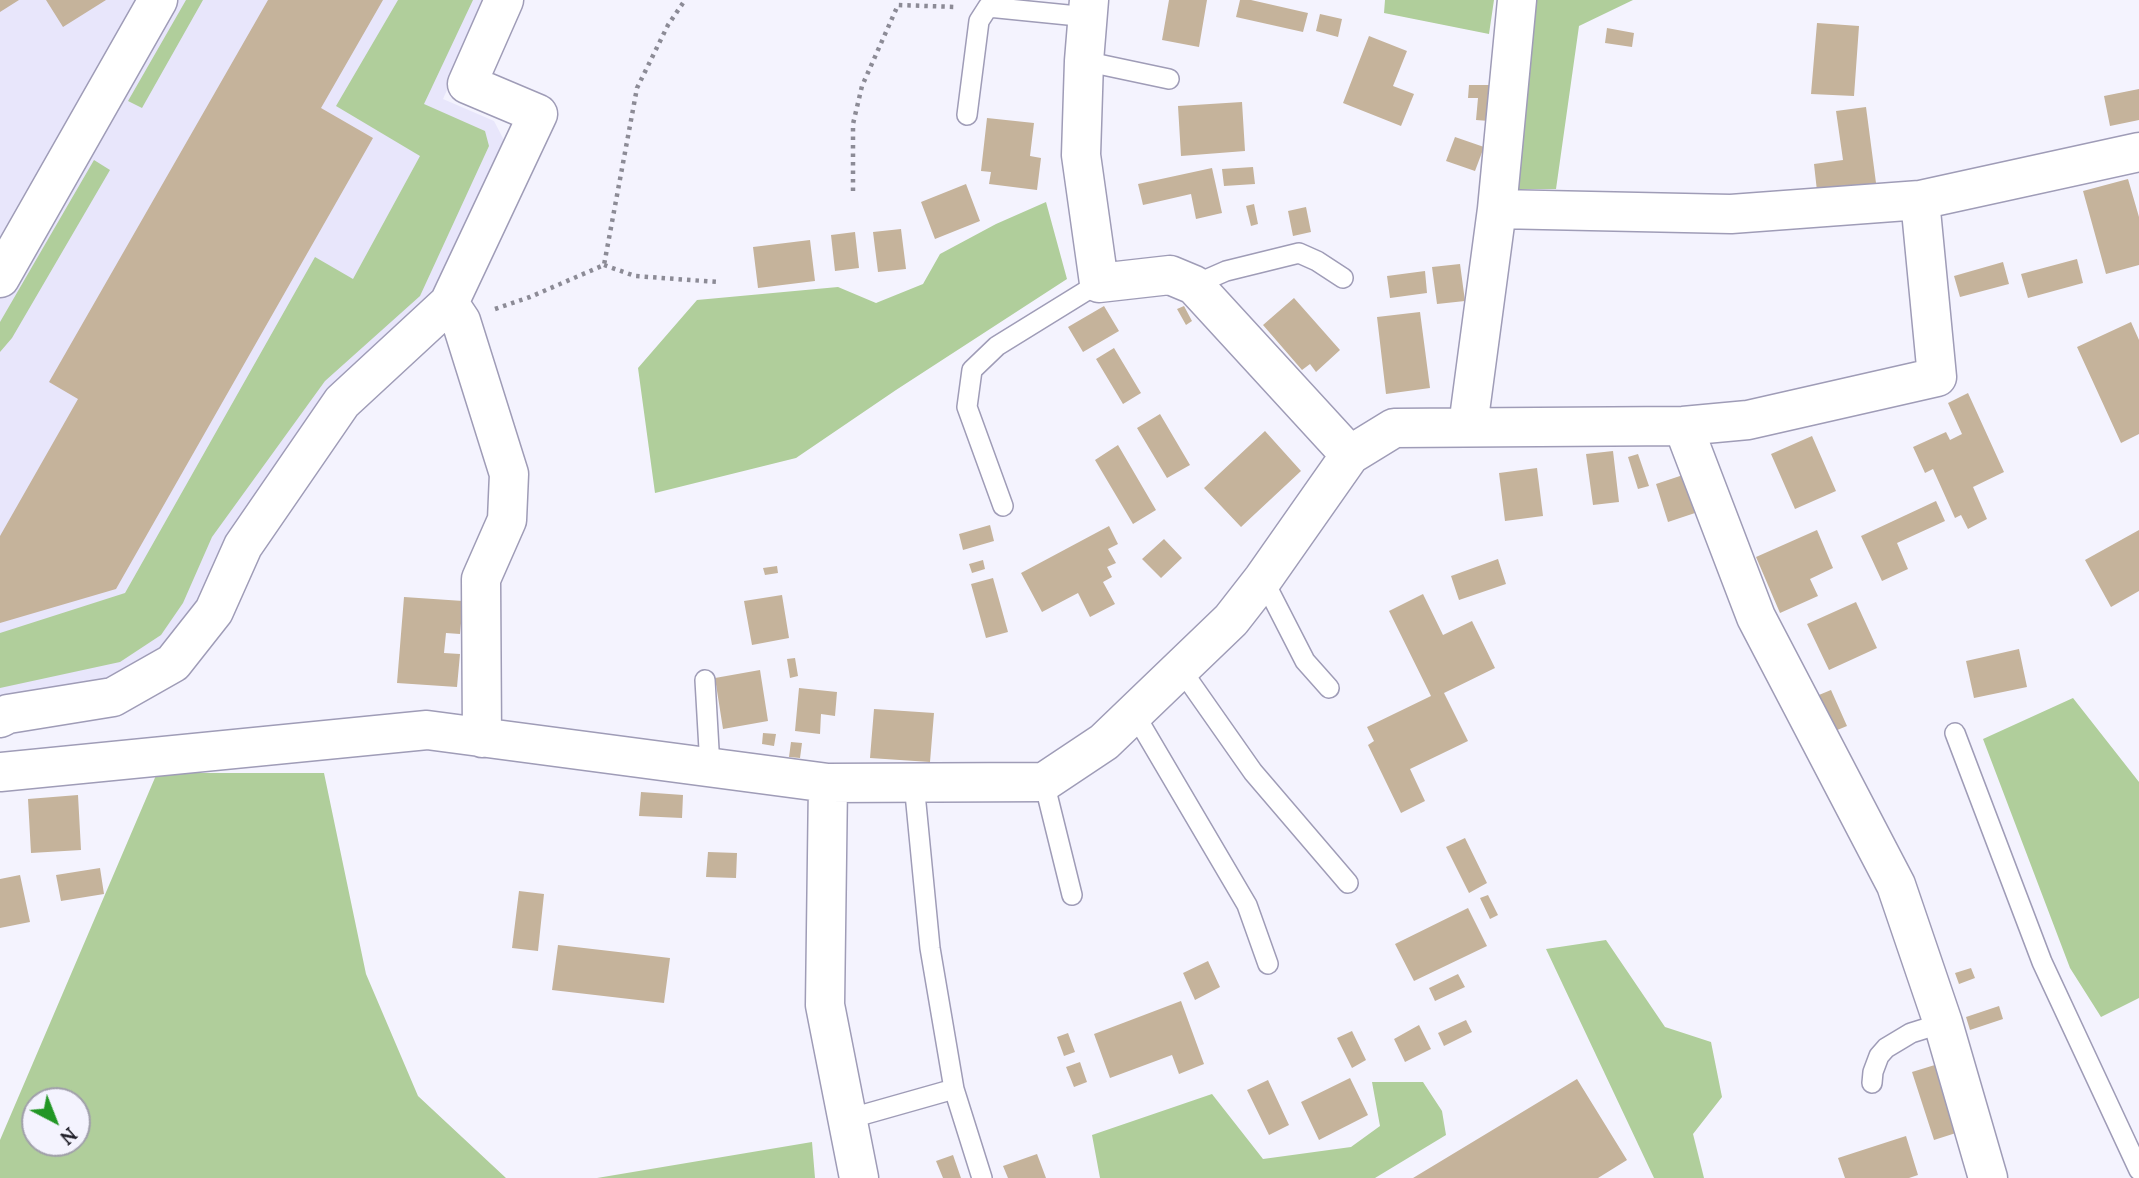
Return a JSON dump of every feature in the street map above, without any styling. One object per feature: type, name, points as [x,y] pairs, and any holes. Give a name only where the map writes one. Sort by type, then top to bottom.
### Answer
[{"type":"street","points":[[0,278],[158,0]]},
{"type":"street","points":[[0,718],[8,714],[113,697],[173,663],[214,611],[243,546],[342,402],[455,312],[538,114],[467,84],[504,0]]},
{"type":"street","points":[[1468,426],[1497,209],[1517,0]]},
{"type":"street","points":[[1088,9],[1082,155],[1099,283],[1170,275],[1194,285],[1350,455]]},
{"type":"street","points":[[1497,209],[1731,214],[1920,200],[2139,152]]},
{"type":"street","points":[[0,772],[427,730],[828,783],[1044,782],[1104,742],[1231,620],[1350,455],[1394,429],[1468,426],[1683,426],[1748,420],[1937,377],[1920,200]]},
{"type":"street","points":[[455,312],[509,474],[507,520],[481,579],[481,738]]},
{"type":"street","points":[[1683,426],[1756,617],[1896,885],[1943,1023],[1988,1178]]},
{"type":"street","points":[[828,783],[825,1005],[859,1178]]},
{"type":"lane","points":[[967,115],[979,20],[989,7],[1088,9]]},
{"type":"lane","points":[[1084,61],[1169,79]]},
{"type":"lane","points":[[1194,285],[1226,271],[1299,253],[1343,278]]},
{"type":"lane","points":[[1003,506],[967,407],[972,370],[997,346],[1099,283]]},
{"type":"lane","points":[[1263,579],[1306,661],[1329,688]]},
{"type":"lane","points":[[1180,668],[1253,772],[1348,883]]},
{"type":"lane","points":[[705,680],[710,767]]},
{"type":"lane","points":[[1134,713],[1247,905],[1268,964]]},
{"type":"lane","points":[[1955,733],[2042,962],[2139,1170]]},
{"type":"lane","points":[[1044,782],[1072,895]]},
{"type":"lane","points":[[914,783],[930,948],[954,1089],[982,1178]]},
{"type":"lane","points":[[1872,1083],[1879,1056],[1886,1048],[1911,1033],[1943,1023]]},
{"type":"lane","points":[[848,1119],[954,1089]]},
{"type":"path","points":[[604,265],[637,88],[668,25],[685,0]]},
{"type":"path","points":[[853,191],[853,124],[862,86],[898,5],[989,7]]},
{"type":"path","points":[[455,312],[530,297],[604,265],[635,276],[718,282]]},
{"type":"shaded area","points":[[0,0],[487,0],[443,99],[494,121],[506,144],[430,307],[179,635],[114,684],[0,704]]},
{"type":"green space","points":[[186,0],[203,0],[142,108],[128,101]]},
{"type":"green space","points":[[398,0],[473,0],[424,104],[485,131],[489,146],[420,296],[325,381],[212,537],[183,603],[161,635],[120,662],[0,688],[0,633],[125,593],[315,257],[353,279],[420,156],[336,106]]},
{"type":"green space","points":[[1385,0],[1494,0],[1489,34],[1384,13]]},
{"type":"green space","points":[[1536,0],[1633,0],[1579,26],[1556,189],[1515,189]]},
{"type":"green space","points":[[94,160],[110,170],[12,338],[0,352],[0,322]]},
{"type":"green space","points":[[1046,202],[1067,279],[796,458],[655,493],[638,368],[697,300],[838,287],[876,303],[923,284],[940,254],[996,224]]},
{"type":"green space","points":[[2073,698],[2139,782],[2139,998],[2101,1017],[2070,968],[1983,739]]},
{"type":"green space","points":[[157,773],[324,773],[366,974],[418,1096],[506,1178],[0,1178],[0,1140],[21,1091],[21,1157],[91,1157],[91,1087],[23,1087]]},
{"type":"green space","points":[[1606,940],[1665,1027],[1711,1042],[1722,1097],[1693,1134],[1704,1178],[1654,1178],[1546,949]]},
{"type":"green space","points":[[1372,1082],[1423,1082],[1442,1111],[1446,1135],[1375,1178],[1100,1178],[1092,1135],[1212,1094],[1263,1159],[1351,1147],[1380,1126]]},
{"type":"green space","points":[[812,1142],[815,1178],[597,1178]]},
{"type":"building","points":[[0,0],[19,0],[0,12]]},
{"type":"building","points":[[46,0],[106,0],[63,27]]},
{"type":"building","points":[[268,0],[383,0],[321,108],[373,138],[116,589],[0,623],[0,536],[78,399],[49,382]]},
{"type":"building","points":[[1169,0],[1207,0],[1199,47],[1162,40]]},
{"type":"building","points":[[1240,0],[1308,13],[1303,32],[1236,17]]},
{"type":"building","points":[[1320,14],[1342,19],[1338,37],[1316,31]]},
{"type":"building","points":[[1817,23],[1859,26],[1854,96],[1811,94]]},
{"type":"building","points":[[1607,28],[1634,33],[1632,47],[1605,43]]},
{"type":"building","points":[[1369,36],[1407,51],[1393,86],[1414,94],[1401,126],[1343,103]]},
{"type":"building","points":[[1469,85],[1491,85],[1489,121],[1476,120],[1478,98],[1468,98]]},
{"type":"building","points":[[2139,89],[2139,120],[2110,126],[2104,96]]},
{"type":"building","points":[[1242,102],[1245,151],[1181,156],[1178,106]]},
{"type":"building","points":[[1866,107],[1876,183],[1817,191],[1814,164],[1843,160],[1836,111]]},
{"type":"building","points":[[987,118],[1034,123],[1030,156],[1041,158],[1037,190],[989,184],[991,172],[981,171]]},
{"type":"building","points":[[1455,137],[1484,147],[1475,171],[1446,161]]},
{"type":"building","points":[[1253,167],[1255,184],[1224,186],[1222,169]]},
{"type":"building","points":[[1212,168],[1222,213],[1196,219],[1191,194],[1143,205],[1138,184]]},
{"type":"building","points":[[2128,179],[2139,217],[2139,265],[2106,274],[2083,191]]},
{"type":"building","points":[[966,184],[980,221],[935,239],[921,202]]},
{"type":"building","points":[[1254,204],[1258,224],[1251,226],[1246,206]]},
{"type":"building","points":[[1306,207],[1311,232],[1293,236],[1288,211]]},
{"type":"building","points":[[901,229],[906,269],[878,272],[873,232]]},
{"type":"building","points":[[855,232],[859,268],[835,271],[831,235]]},
{"type":"building","points":[[810,240],[815,281],[758,288],[753,247]]},
{"type":"building","points":[[2077,259],[2083,283],[2028,298],[2021,274]]},
{"type":"building","points":[[2003,262],[2009,284],[1960,297],[1954,276]]},
{"type":"building","points":[[1460,264],[1465,301],[1437,304],[1432,267]]},
{"type":"building","points":[[1425,271],[1427,293],[1390,298],[1387,276]]},
{"type":"building","points":[[1294,298],[1340,350],[1316,372],[1310,364],[1302,370],[1263,325]]},
{"type":"building","points":[[1104,306],[1119,331],[1083,352],[1068,327]]},
{"type":"building","points":[[1184,306],[1192,321],[1186,325],[1177,309]]},
{"type":"building","points":[[1420,312],[1430,388],[1386,394],[1377,317]]},
{"type":"building","points":[[2131,322],[2139,340],[2139,434],[2121,443],[2077,347]]},
{"type":"building","points":[[1114,348],[1141,393],[1123,404],[1096,359]]},
{"type":"building","points":[[1968,393],[2004,472],[1973,487],[1987,519],[1968,529],[1961,515],[1955,518],[1933,469],[1925,473],[1913,447],[1946,432],[1950,440],[1962,434],[1948,403]]},
{"type":"building","points":[[1160,414],[1190,465],[1167,478],[1137,428]]},
{"type":"building","points":[[1265,431],[1301,471],[1241,527],[1204,488]]},
{"type":"building","points":[[1812,436],[1836,491],[1795,509],[1771,454]]},
{"type":"building","points":[[1118,445],[1156,510],[1133,524],[1095,460]]},
{"type":"building","points":[[1613,451],[1619,502],[1593,505],[1586,454]]},
{"type":"building","points":[[1638,454],[1649,486],[1638,489],[1628,457]]},
{"type":"building","points":[[1537,468],[1543,516],[1505,521],[1499,473]]},
{"type":"building","points":[[1683,475],[1695,513],[1668,522],[1656,484]]},
{"type":"building","points":[[1936,501],[1945,521],[1897,543],[1908,569],[1882,581],[1861,536]]},
{"type":"building","points":[[990,525],[994,541],[963,550],[959,534]]},
{"type":"building","points":[[1109,526],[1118,544],[1108,549],[1116,563],[1107,567],[1112,577],[1103,582],[1115,604],[1090,617],[1078,593],[1042,612],[1021,573]]},
{"type":"building","points":[[1817,530],[1833,568],[1810,579],[1818,596],[1780,613],[1756,557]]},
{"type":"building","points":[[2139,530],[2139,591],[2111,607],[2085,560]]},
{"type":"building","points":[[1164,539],[1182,558],[1161,578],[1142,559]]},
{"type":"building","points":[[1498,559],[1506,584],[1459,600],[1451,576]]},
{"type":"building","points":[[983,560],[985,569],[972,573],[969,564]]},
{"type":"building","points":[[777,566],[778,573],[765,575],[763,568]]},
{"type":"building","points":[[993,578],[1008,632],[986,638],[971,584]]},
{"type":"building","points":[[1423,594],[1443,635],[1472,621],[1495,668],[1444,693],[1468,741],[1410,769],[1425,801],[1401,813],[1368,745],[1374,741],[1367,727],[1431,696],[1389,611]]},
{"type":"building","points":[[782,595],[789,638],[752,645],[744,601]]},
{"type":"building","points":[[404,597],[463,601],[460,634],[446,633],[444,653],[460,654],[457,687],[397,683]]},
{"type":"building","points":[[1856,602],[1877,648],[1829,670],[1807,624]]},
{"type":"building","points":[[2019,649],[2027,687],[1974,698],[1966,661]]},
{"type":"building","points":[[795,658],[798,676],[790,678],[787,659]]},
{"type":"building","points":[[760,670],[768,721],[723,729],[715,678]]},
{"type":"building","points":[[799,688],[837,692],[835,716],[821,714],[820,734],[795,731]]},
{"type":"building","points":[[1831,690],[1847,726],[1830,733],[1814,697]]},
{"type":"building","points":[[874,709],[934,713],[930,762],[870,758]]},
{"type":"building","points":[[763,733],[776,734],[774,746],[762,744]]},
{"type":"building","points":[[791,742],[802,743],[800,758],[789,757]]},
{"type":"building","points":[[641,792],[683,795],[682,818],[639,816]]},
{"type":"building","points":[[78,795],[81,850],[31,853],[28,799]]},
{"type":"building","points":[[1465,838],[1487,883],[1469,893],[1446,847]]},
{"type":"building","points":[[708,852],[737,853],[736,878],[706,877]]},
{"type":"building","points":[[100,868],[104,894],[61,901],[56,875]]},
{"type":"building","points":[[20,875],[30,922],[0,928],[0,879]]},
{"type":"building","points":[[519,891],[544,894],[538,951],[512,948]]},
{"type":"building","points":[[1488,895],[1498,915],[1490,919],[1480,898]]},
{"type":"building","points":[[1468,908],[1487,946],[1414,981],[1395,944]]},
{"type":"building","points":[[558,945],[670,958],[664,1003],[552,990]]},
{"type":"building","points":[[1208,961],[1220,987],[1195,1000],[1183,973]]},
{"type":"building","points":[[1971,968],[1975,978],[1959,984],[1955,973]]},
{"type":"building","points":[[1458,974],[1465,987],[1435,1001],[1429,988]]},
{"type":"building","points":[[1181,1001],[1204,1064],[1179,1074],[1172,1055],[1110,1078],[1094,1034]]},
{"type":"building","points":[[1999,1006],[2003,1019],[1970,1030],[1966,1017]]},
{"type":"building","points":[[1466,1020],[1472,1032],[1444,1046],[1438,1033]]},
{"type":"building","points":[[1419,1025],[1431,1049],[1405,1062],[1394,1039]]},
{"type":"building","points":[[1352,1031],[1366,1060],[1352,1068],[1337,1038]]},
{"type":"building","points":[[1068,1033],[1075,1052],[1064,1056],[1057,1037]]},
{"type":"building","points":[[1080,1062],[1087,1082],[1074,1087],[1066,1067]]},
{"type":"building","points":[[1938,1064],[1959,1132],[1934,1140],[1912,1072]]},
{"type":"building","points":[[1350,1078],[1368,1115],[1319,1140],[1301,1102]]},
{"type":"building","points":[[1577,1079],[1627,1160],[1598,1178],[1413,1178]]},
{"type":"building","points":[[1268,1080],[1289,1125],[1269,1135],[1247,1090]]},
{"type":"building","points":[[1906,1136],[1918,1175],[1909,1178],[1845,1178],[1838,1158]]},
{"type":"building","points":[[1037,1154],[1046,1178],[1008,1178],[1003,1166]]},
{"type":"building","points":[[953,1155],[961,1178],[943,1178],[936,1161]]}]
